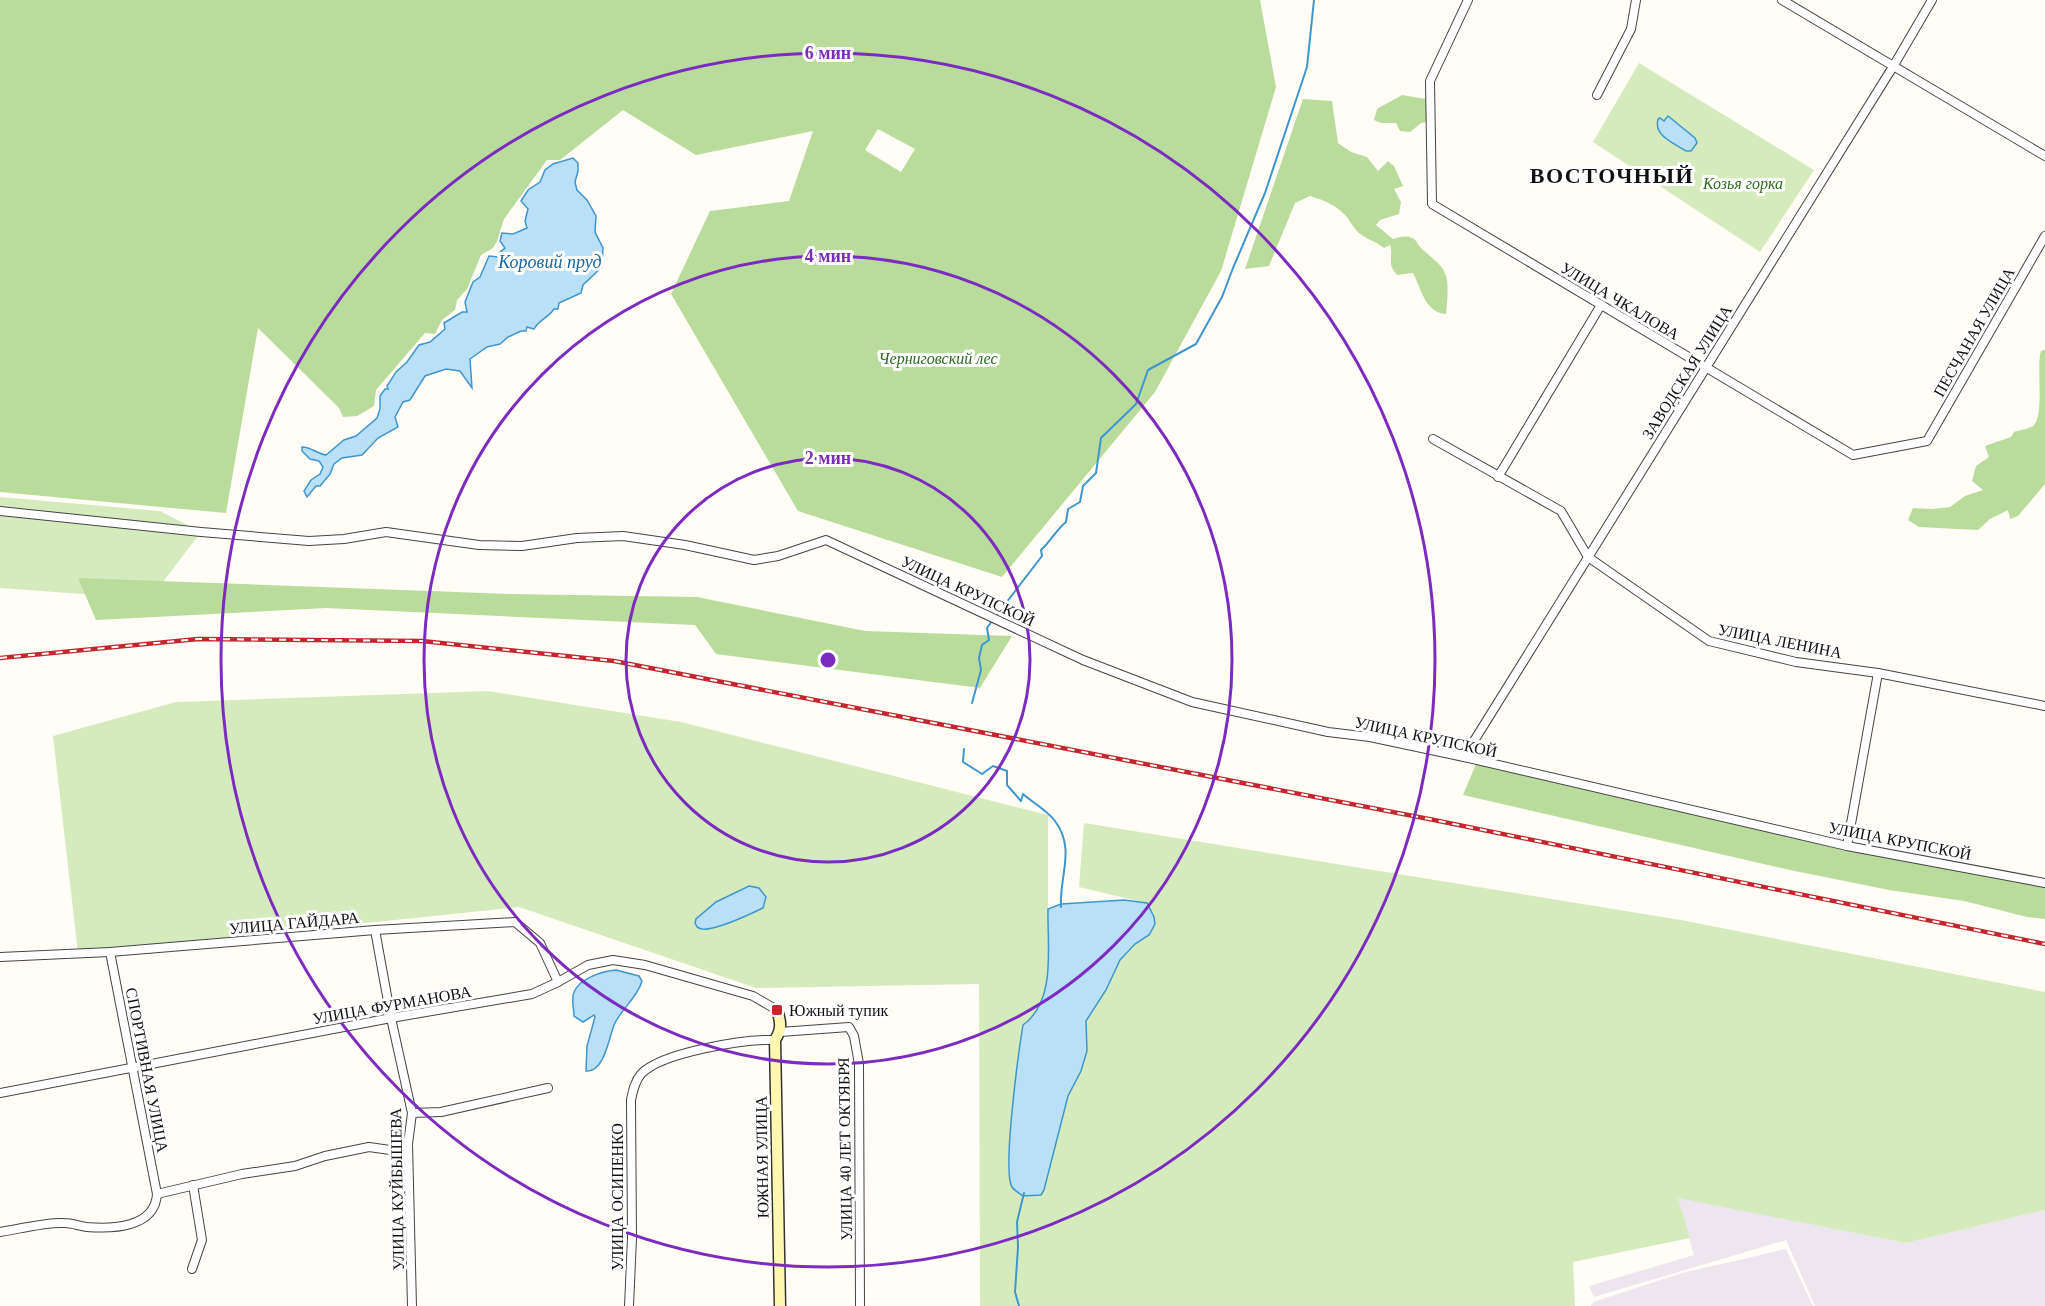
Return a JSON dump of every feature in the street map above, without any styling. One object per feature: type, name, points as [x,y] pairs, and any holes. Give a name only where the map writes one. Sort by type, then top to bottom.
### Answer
[{"type":"street","name":"УЛИЦА ЧКАЛОВА","points":[[1468,0],[1430,81],[1432,204],[1853,455],[1927,441]]},
{"type":"street","points":[[1597,95],[1631,29],[1636,0]]},
{"type":"street","points":[[1782,0],[2045,156]]},
{"type":"street","name":"ЗАВОДСКАЯ УЛИЦА","points":[[1464,757],[1894,65],[1932,0]]},
{"type":"street","name":"ПЕСЧАНАЯ УЛИЦА","points":[[1927,441],[2045,236]]},
{"type":"street","points":[[1498,477],[1601,305]]},
{"type":"street","name":"УЛИЦА ЛЕНИНА","points":[[1433,440],[1561,511],[1588,557],[1709,641],[1796,662],[1878,673],[2045,706]]},
{"type":"street","name":"УЛИЦА КРУПСКОЙ","points":[[0,511],[309,541],[344,539],[386,532],[479,545],[522,546],[577,538],[623,536],[685,545],[754,560],[778,556],[826,540],[1083,660],[1191,702],[1328,732],[1370,737],[1464,757],[1847,846],[2045,883]]},
{"type":"street","points":[[1847,846],[1878,673]]},
{"type":"street","name":"УЛИЦА ГАЙДАРА","points":[[0,957],[110,952],[375,930],[515,922],[540,943],[558,982]]},
{"type":"street","name":"УЛИЦА КУЙБЫШЕВА","points":[[375,930],[412,1113],[408,1144],[412,1306]]},
{"type":"street","name":"СПОРТИВНАЯ УЛИЦА","points":[[110,952],[134,1066],[157,1194]]},
{"type":"street","name":"УЛИЦА ФУРМАНОВА","points":[[0,1093],[391,1018],[532,994],[588,965],[613,960],[645,964],[753,996],[777,1010]]},
{"type":"street","name":"ЮЖНАЯ УЛИЦА","points":[[777,1010],[781,1022],[777,1036],[780,1306]]},
{"type":"street","name":"УЛИЦА 40 ЛЕТ ОКТЯБРЯ","points":[[777,1036],[849,1027],[854,1036],[859,1064],[861,1306]]},
{"type":"street","name":"УЛИЦА ОСИПЕНКО","points":[[629,1306],[632,1238],[631,1100],[633,1089],[641,1074],[656,1063],[728,1044],[777,1036]]},
{"type":"street","points":[[412,1113],[441,1112],[548,1088]]},
{"type":"street","points":[[0,1232],[63,1223],[102,1227],[131,1224],[149,1214],[157,1203],[157,1194],[242,1174],[295,1166],[325,1156],[369,1147],[397,1151],[408,1144]]},
{"type":"street","points":[[192,1269],[202,1240],[193,1185]]},
{"type":"shaded area","points":[[1677,1197],[1906,1243],[2045,1210],[2045,1306],[1815,1306],[1786,1240],[1594,1297],[1589,1286],[1694,1255]]},
{"type":"shaded area","points":[[1786,1249],[1813,1306],[1591,1306],[1593,1302],[1682,1273]]},
{"type":"green space","name":"Черниговский лес","points":[[0,0],[1260,0],[1276,87],[1221,271],[1155,392],[1002,577],[798,511],[671,294],[710,211],[789,201],[813,131],[696,155],[623,110],[560,160],[547,160],[504,219],[493,248],[481,255],[467,289],[457,300],[455,310],[442,320],[435,334],[425,333],[376,390],[374,406],[357,416],[343,417],[339,408],[258,328],[226,513],[0,492]],"holes":[[[878,129],[915,149],[901,172],[865,150]]]},
{"type":"green space","name":"Козья горка","points":[[1639,63],[1814,170],[1760,252],[1593,142]]},
{"type":"green space","points":[[1402,95],[1426,99],[1427,122],[1421,123],[1410,132],[1400,131],[1396,123],[1381,123],[1374,120],[1377,109]]},
{"type":"green space","points":[[1303,99],[1332,101],[1338,143],[1351,152],[1367,157],[1378,171],[1388,161],[1394,166],[1403,186],[1394,189],[1401,202],[1399,214],[1380,220],[1376,225],[1393,239],[1405,236],[1414,239],[1442,268],[1446,276],[1448,295],[1446,314],[1439,313],[1428,305],[1413,273],[1397,275],[1391,263],[1390,245],[1384,248],[1365,237],[1336,208],[1310,196],[1295,203],[1269,266],[1245,269]]},
{"type":"green space","points":[[2045,350],[2045,484],[2018,516],[2010,519],[2008,510],[1990,519],[1978,530],[1919,527],[1908,520],[1913,508],[1950,507],[1965,496],[1983,490],[1972,481],[1976,466],[1989,457],[1985,446],[2011,437],[2014,432],[2031,427],[2037,421],[2040,358],[2041,351]]},
{"type":"green space","points":[[0,497],[160,511],[201,532],[150,599],[0,588]]},
{"type":"green space","points":[[78,578],[510,594],[697,597],[865,631],[1012,636],[980,688],[716,654],[695,625],[326,608],[96,620]]},
{"type":"green space","points":[[488,691],[681,722],[1048,815],[1050,951],[1048,979],[1039,1005],[1023,1025],[1008,1169],[1012,1188],[1044,1190],[1068,1096],[1081,1071],[1087,1051],[1086,1022],[1106,990],[1120,960],[1135,944],[1149,935],[1154,917],[1146,903],[1079,887],[1084,823],[1681,920],[2045,992],[2045,1210],[1906,1243],[1678,1198],[1690,1238],[1573,1262],[1575,1306],[980,1306],[979,984],[756,988],[519,907],[78,953],[53,736],[176,702]]},
{"type":"green space","points":[[1476,764],[1640,802],[2045,888],[2045,919],[2027,917],[1964,901],[1889,890],[1790,870],[1463,795]]},
{"type":"water","points":[[1668,116],[1695,138],[1697,143],[1691,151],[1686,151],[1661,134],[1657,125],[1658,119],[1664,121]]},
{"type":"water","name":"Коровий пруд","points":[[573,158],[578,163],[575,182],[577,190],[587,200],[596,216],[595,232],[603,248],[602,267],[583,285],[581,293],[559,303],[558,309],[554,309],[534,329],[527,327],[526,331],[508,337],[500,344],[487,347],[470,359],[472,388],[460,371],[446,369],[425,376],[410,400],[403,402],[395,417],[398,427],[378,438],[362,455],[342,458],[334,464],[330,474],[307,497],[304,491],[311,480],[320,474],[323,467],[319,461],[310,459],[302,451],[302,447],[326,455],[344,440],[356,436],[377,418],[380,396],[385,389],[388,389],[387,386],[396,372],[407,362],[419,345],[430,342],[445,329],[444,323],[462,312],[467,312],[465,302],[473,282],[480,277],[489,256],[498,257],[505,248],[500,241],[502,233],[513,234],[527,228],[525,221],[528,209],[521,201],[528,190],[540,182],[545,170],[553,164]]},
{"type":"water","points":[[749,886],[759,888],[766,897],[763,908],[716,927],[702,929],[697,926],[696,919],[716,902]]},
{"type":"water","points":[[1124,900],[1147,903],[1155,924],[1149,935],[1135,944],[1120,960],[1106,990],[1086,1021],[1087,1051],[1081,1071],[1068,1096],[1044,1190],[1041,1195],[1023,1196],[1012,1187],[1009,1176],[1012,1109],[1023,1025],[1034,1015],[1046,987],[1049,955],[1048,909],[1061,904]]},
{"type":"water","points":[[616,970],[639,976],[642,981],[614,1025],[601,1061],[592,1070],[586,1071],[587,1046],[595,1017],[594,1015],[583,1022],[574,1016],[573,994],[586,979]]},
{"type":"waterway","points":[[996,616],[1042,556],[1041,550],[1066,522],[1068,509],[1080,502],[1083,486],[1096,473],[1101,438],[1136,404],[1148,370],[1196,344],[1222,297],[1265,193],[1307,67],[1314,0]]},
{"type":"waterway","points":[[972,703],[981,670],[979,658],[982,645],[989,640],[987,628],[992,621]]},
{"type":"waterway","points":[[964,749],[963,762],[982,774],[993,766],[1007,771],[1007,785],[1021,801],[1023,794],[1055,821],[1065,842],[1066,852],[1061,907]]},
{"type":"waterway","points":[[1019,1306],[1015,1292],[1017,1222],[1024,1193]]},
{"type":"railway","points":[[0,658],[198,639],[422,641],[614,661],[1434,820],[2045,944]]},
{"type":"place","name":"Южный тупик","points":[[777,1010]]},
{"type":"district","name":"ВОСТОЧНЫЙ","points":[[1612,175]]}]
